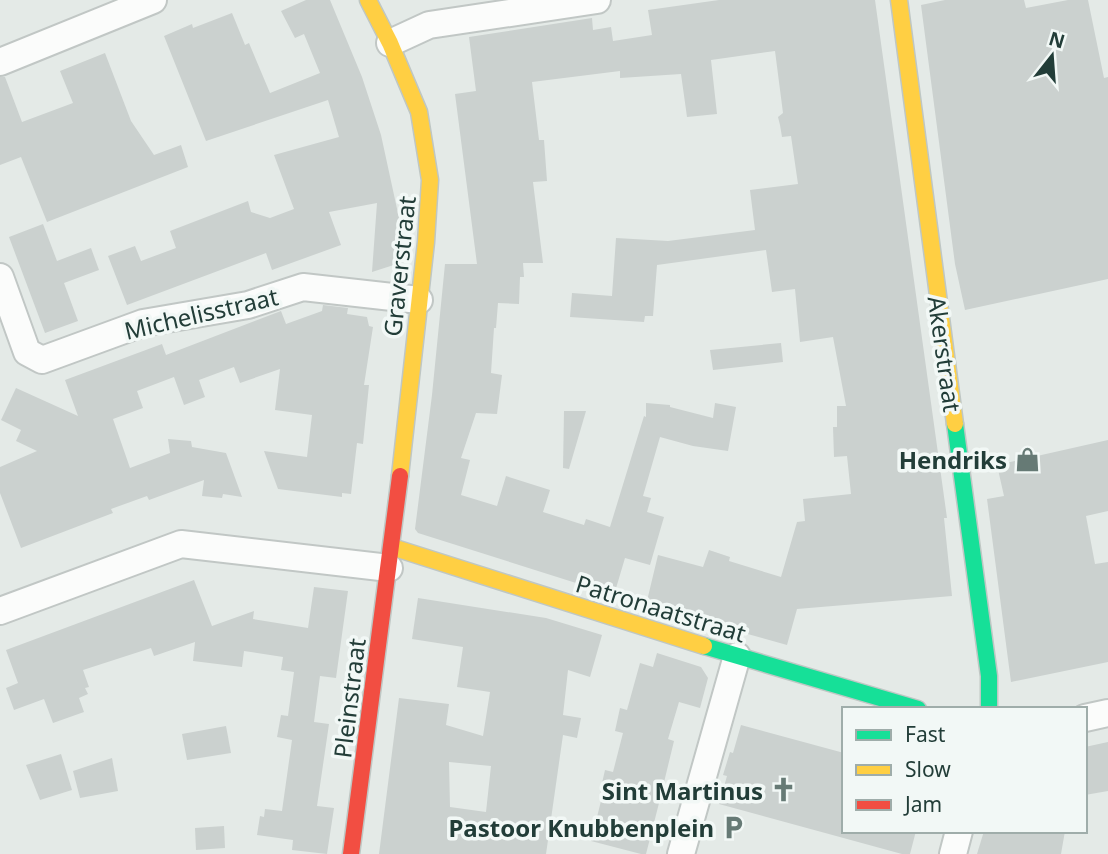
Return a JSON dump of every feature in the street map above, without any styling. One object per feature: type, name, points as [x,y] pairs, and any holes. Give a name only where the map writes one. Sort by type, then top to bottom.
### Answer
[{"type":"street","points":[[0,62],[153,0]]},
{"type":"street","name":"Graverstraat","points":[[368,0],[390,43],[419,112],[430,180],[391,558]]},
{"type":"street","points":[[390,43],[429,25],[597,0]]},
{"type":"street","name":"Akerstraat","points":[[899,0],[989,676],[989,707]]},
{"type":"street","name":"Michelisstraat","points":[[0,277],[27,352],[42,360],[143,323],[248,305],[303,287],[419,300]]},
{"type":"street","points":[[0,611],[181,544],[391,558]]},
{"type":"street","name":"Patronaatstraat","points":[[391,558],[911,707]]},
{"type":"street","name":"Pleinstraat","points":[[351,854],[391,558]]},
{"type":"street","points":[[681,854],[737,656]]},
{"type":"street","points":[[1087,718],[1108,713]]},
{"type":"street","points":[[953,854],[958,833]]},
{"type":"building","points":[[306,0],[330,0],[362,77],[381,135],[399,218],[406,219],[403,262],[372,272],[377,203],[329,212],[341,245],[272,270],[266,253],[127,305],[108,256],[135,246],[141,261],[176,248],[170,231],[248,201],[251,212],[270,218],[294,209],[274,155],[339,137],[328,100],[206,141],[164,36],[192,24],[193,28],[232,13],[245,45],[249,43],[270,93],[320,73],[304,34],[295,38],[281,11]]},
{"type":"building","points":[[719,0],[875,0],[947,518],[944,518],[952,596],[797,609],[787,645],[744,633],[743,636],[646,605],[658,555],[703,567],[709,550],[730,557],[729,561],[781,577],[797,522],[805,521],[803,499],[851,494],[847,456],[834,457],[833,427],[837,427],[837,406],[846,406],[833,337],[800,342],[795,289],[772,292],[766,250],[657,265],[653,316],[645,316],[644,322],[570,317],[572,293],[612,296],[616,238],[668,241],[755,230],[750,190],[798,184],[791,136],[782,137],[778,117],[783,113],[775,51],[711,60],[717,114],[687,117],[681,74],[620,78],[620,71],[532,82],[539,140],[544,140],[547,181],[533,182],[543,263],[523,263],[524,277],[520,277],[519,304],[498,303],[491,373],[502,375],[497,414],[476,413],[461,458],[470,460],[461,495],[497,506],[506,476],[550,490],[543,512],[584,525],[586,519],[610,527],[644,416],[646,417],[646,403],[670,405],[713,418],[715,403],[736,407],[728,451],[693,446],[660,437],[643,496],[651,498],[647,512],[664,517],[650,565],[625,558],[614,595],[418,533],[415,529],[445,264],[477,264],[455,94],[476,91],[469,37],[592,18],[593,30],[611,27],[613,41],[652,35],[648,10]]},
{"type":"building","points":[[945,0],[1024,0],[1026,8],[1068,0],[1088,0],[1104,78],[1108,77],[1108,279],[965,310],[955,264],[921,5]]},
{"type":"building","points":[[105,53],[131,121],[154,155],[181,145],[188,167],[47,222],[21,157],[0,165],[0,77],[5,77],[22,122],[73,103],[60,71]]},
{"type":"building","points":[[43,224],[57,261],[91,248],[99,270],[64,283],[78,321],[45,333],[9,237]]},
{"type":"building","points":[[323,305],[348,308],[347,314],[367,317],[369,326],[373,327],[364,385],[369,385],[363,444],[357,443],[351,494],[342,493],[342,497],[278,489],[264,451],[307,457],[312,415],[275,410],[280,369],[240,383],[234,367],[199,380],[205,397],[184,405],[174,377],[137,391],[143,408],[113,419],[130,468],[170,453],[168,439],[191,441],[192,447],[226,453],[242,497],[223,494],[222,498],[202,496],[204,480],[149,500],[147,496],[111,509],[113,513],[21,548],[0,493],[0,467],[37,451],[16,441],[21,430],[1,420],[16,388],[78,416],[65,380],[162,344],[166,355],[281,311],[286,324],[322,311]]},
{"type":"building","points":[[781,343],[783,362],[713,370],[710,350]]},
{"type":"building","points":[[564,411],[586,411],[569,469],[563,468]]},
{"type":"building","points":[[1108,440],[1108,511],[1086,516],[1095,564],[1108,562],[1108,662],[1011,682],[987,499],[1004,496],[997,465]]},
{"type":"building","points":[[194,580],[212,626],[254,611],[253,619],[308,628],[314,587],[348,591],[336,678],[320,676],[314,722],[329,724],[317,806],[334,808],[327,854],[292,850],[293,840],[257,835],[260,816],[264,817],[265,809],[282,811],[292,740],[277,737],[281,715],[288,716],[294,672],[281,670],[283,657],[244,651],[242,667],[193,661],[195,642],[154,656],[151,648],[83,670],[89,687],[85,688],[88,694],[79,698],[84,712],[53,723],[44,699],[14,710],[6,688],[18,683],[6,650]]},
{"type":"building","points":[[418,598],[546,618],[602,635],[590,677],[568,670],[563,715],[581,718],[577,738],[563,735],[546,854],[379,854],[399,698],[449,704],[446,725],[483,736],[490,692],[457,687],[463,647],[412,639]],"holes":[[[449,762],[491,766],[486,812],[450,807]]]},
{"type":"building","points":[[657,653],[701,667],[708,678],[700,708],[679,702],[668,739],[674,741],[658,807],[646,854],[641,854],[591,841],[603,793],[600,792],[605,770],[613,772],[623,733],[615,731],[620,708],[627,710],[640,663],[653,667]]},
{"type":"building","name":"Sint Martinus","points":[[741,725],[842,752],[842,833],[915,833],[910,854],[719,804],[727,776],[723,775],[730,752],[733,753]]},
{"type":"building","points":[[226,726],[231,753],[187,760],[182,734]]},
{"type":"building","points":[[1108,742],[1108,791],[1087,795],[1087,747]]},
{"type":"building","points":[[61,754],[72,790],[40,800],[26,765]]},
{"type":"building","points":[[112,758],[118,791],[80,798],[73,771]]},
{"type":"building","points":[[224,826],[225,848],[196,850],[195,828]]},
{"type":"building","points":[[983,833],[1065,833],[1061,854],[977,854]]},
{"type":"traffic: fast","points":[[955,424],[989,676],[989,707]]},
{"type":"traffic: fast","points":[[704,646],[911,707]]},
{"type":"traffic: slow","points":[[368,0],[390,43],[419,112],[430,180],[426,242],[400,476]]},
{"type":"traffic: slow","points":[[899,0],[955,424]]},
{"type":"traffic: slow","points":[[392,547],[704,646]]},
{"type":"traffic: jam","points":[[351,854],[400,476]]},
{"type":"place","name":"Hendriks","points":[[1027,459]]},
{"type":"place","name":"Sint Martinus","points":[[783,790]]},
{"type":"place","name":"Pastoor Knubbenplein","points":[[734,827]]}]
